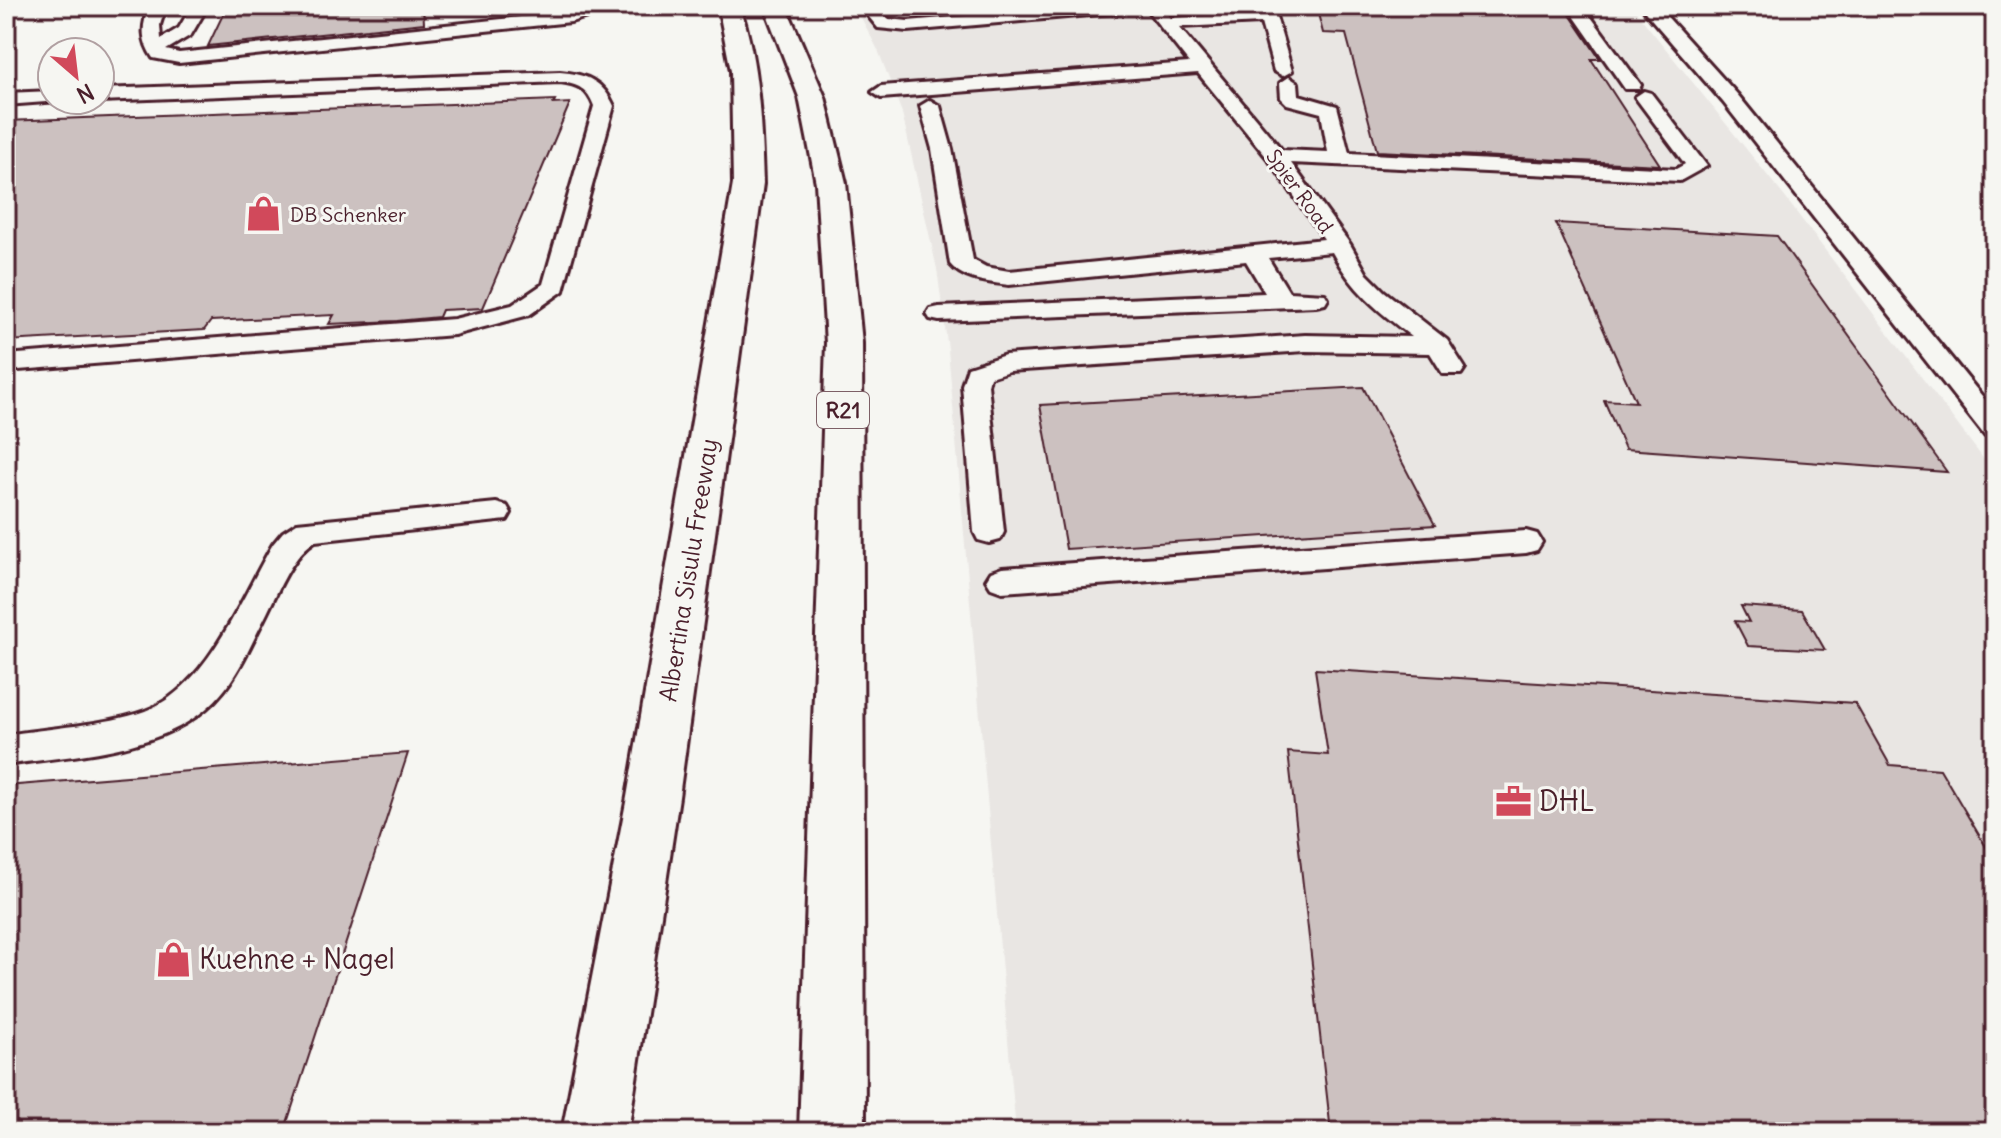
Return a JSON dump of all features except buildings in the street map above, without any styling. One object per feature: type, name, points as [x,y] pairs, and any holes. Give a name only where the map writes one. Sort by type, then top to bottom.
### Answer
[{"type":"highway","name":"Albertina Sisulu Freeway","points":[[595,1132],[653,797],[748,184],[748,125],[741,62],[729,6]]},
{"type":"highway","name":"R21","points":[[775,6],[812,97],[831,183],[844,343],[832,1132]]},
{"type":"street","points":[[158,6],[149,32],[159,54],[168,57],[193,57],[571,17],[607,6]]},
{"type":"street","points":[[156,49],[185,31],[200,6]]},
{"type":"street","points":[[868,6],[884,24],[908,26],[1142,6]]},
{"type":"street","points":[[1276,156],[1680,175],[1691,172],[1697,166],[1575,6]]},
{"type":"street","points":[[1652,7],[1730,98],[1995,430]]},
{"type":"street","points":[[1159,14],[1266,12],[1290,98],[1330,110],[1340,160]]},
{"type":"street","name":"Spier Road","points":[[989,532],[975,385],[977,373],[983,369],[1005,363],[1305,343],[1445,357],[1357,277],[1339,244],[1276,156],[1159,14]]},
{"type":"street","points":[[881,92],[1202,67]]},
{"type":"street","points":[[6,363],[454,327],[520,311],[541,301],[554,286],[604,106],[592,84],[579,78],[560,77],[116,94]]},
{"type":"street","points":[[6,99],[36,98]]},
{"type":"street","points":[[930,106],[942,149],[959,255],[962,264],[980,273],[1009,278],[1067,274],[1339,244]]},
{"type":"street","points":[[1254,254],[1281,300]]},
{"type":"street","points":[[939,314],[1316,299]]},
{"type":"street","points":[[6,750],[132,730],[160,721],[185,706],[217,674],[284,552],[294,540],[308,531],[496,513]]},
{"type":"street","points":[[1002,580],[1526,542]]},
{"type":"shaded area","points":[[855,6],[1633,8],[1784,196],[1995,474],[1995,1132],[1016,1132],[948,349],[937,269],[902,113],[878,50]]},
{"type":"place","name":"DB Schenker","points":[[264,214]]},
{"type":"place","name":"DHL","points":[[1513,801]]},
{"type":"place","name":"Kuehne + Nagel","points":[[173,959]]}]
